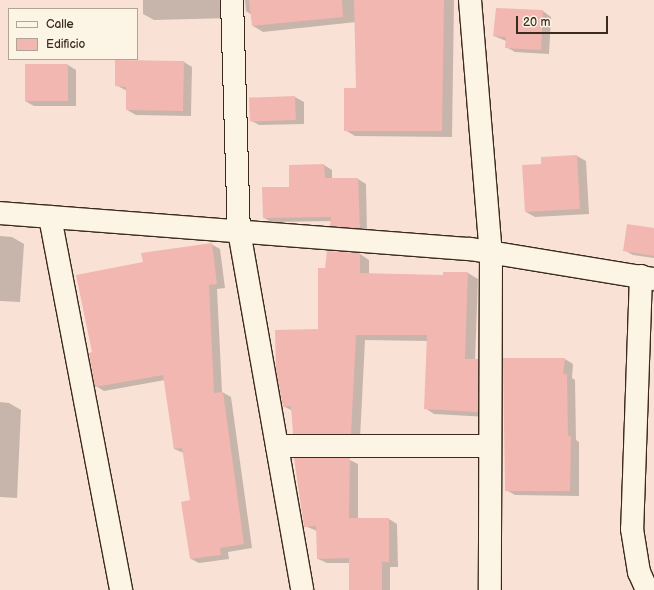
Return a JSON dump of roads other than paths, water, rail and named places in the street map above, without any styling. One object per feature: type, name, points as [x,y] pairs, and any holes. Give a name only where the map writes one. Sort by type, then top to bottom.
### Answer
[{"type":"street","points":[[232,0],[239,231],[302,590]]},
{"type":"street","points":[[470,0],[491,252],[489,446],[490,590]]},
{"type":"street","points":[[0,213],[491,252],[648,278],[632,529],[639,572],[647,590]]},
{"type":"street","points":[[50,217],[121,590]]},
{"type":"street","points":[[277,446],[489,446]]}]
